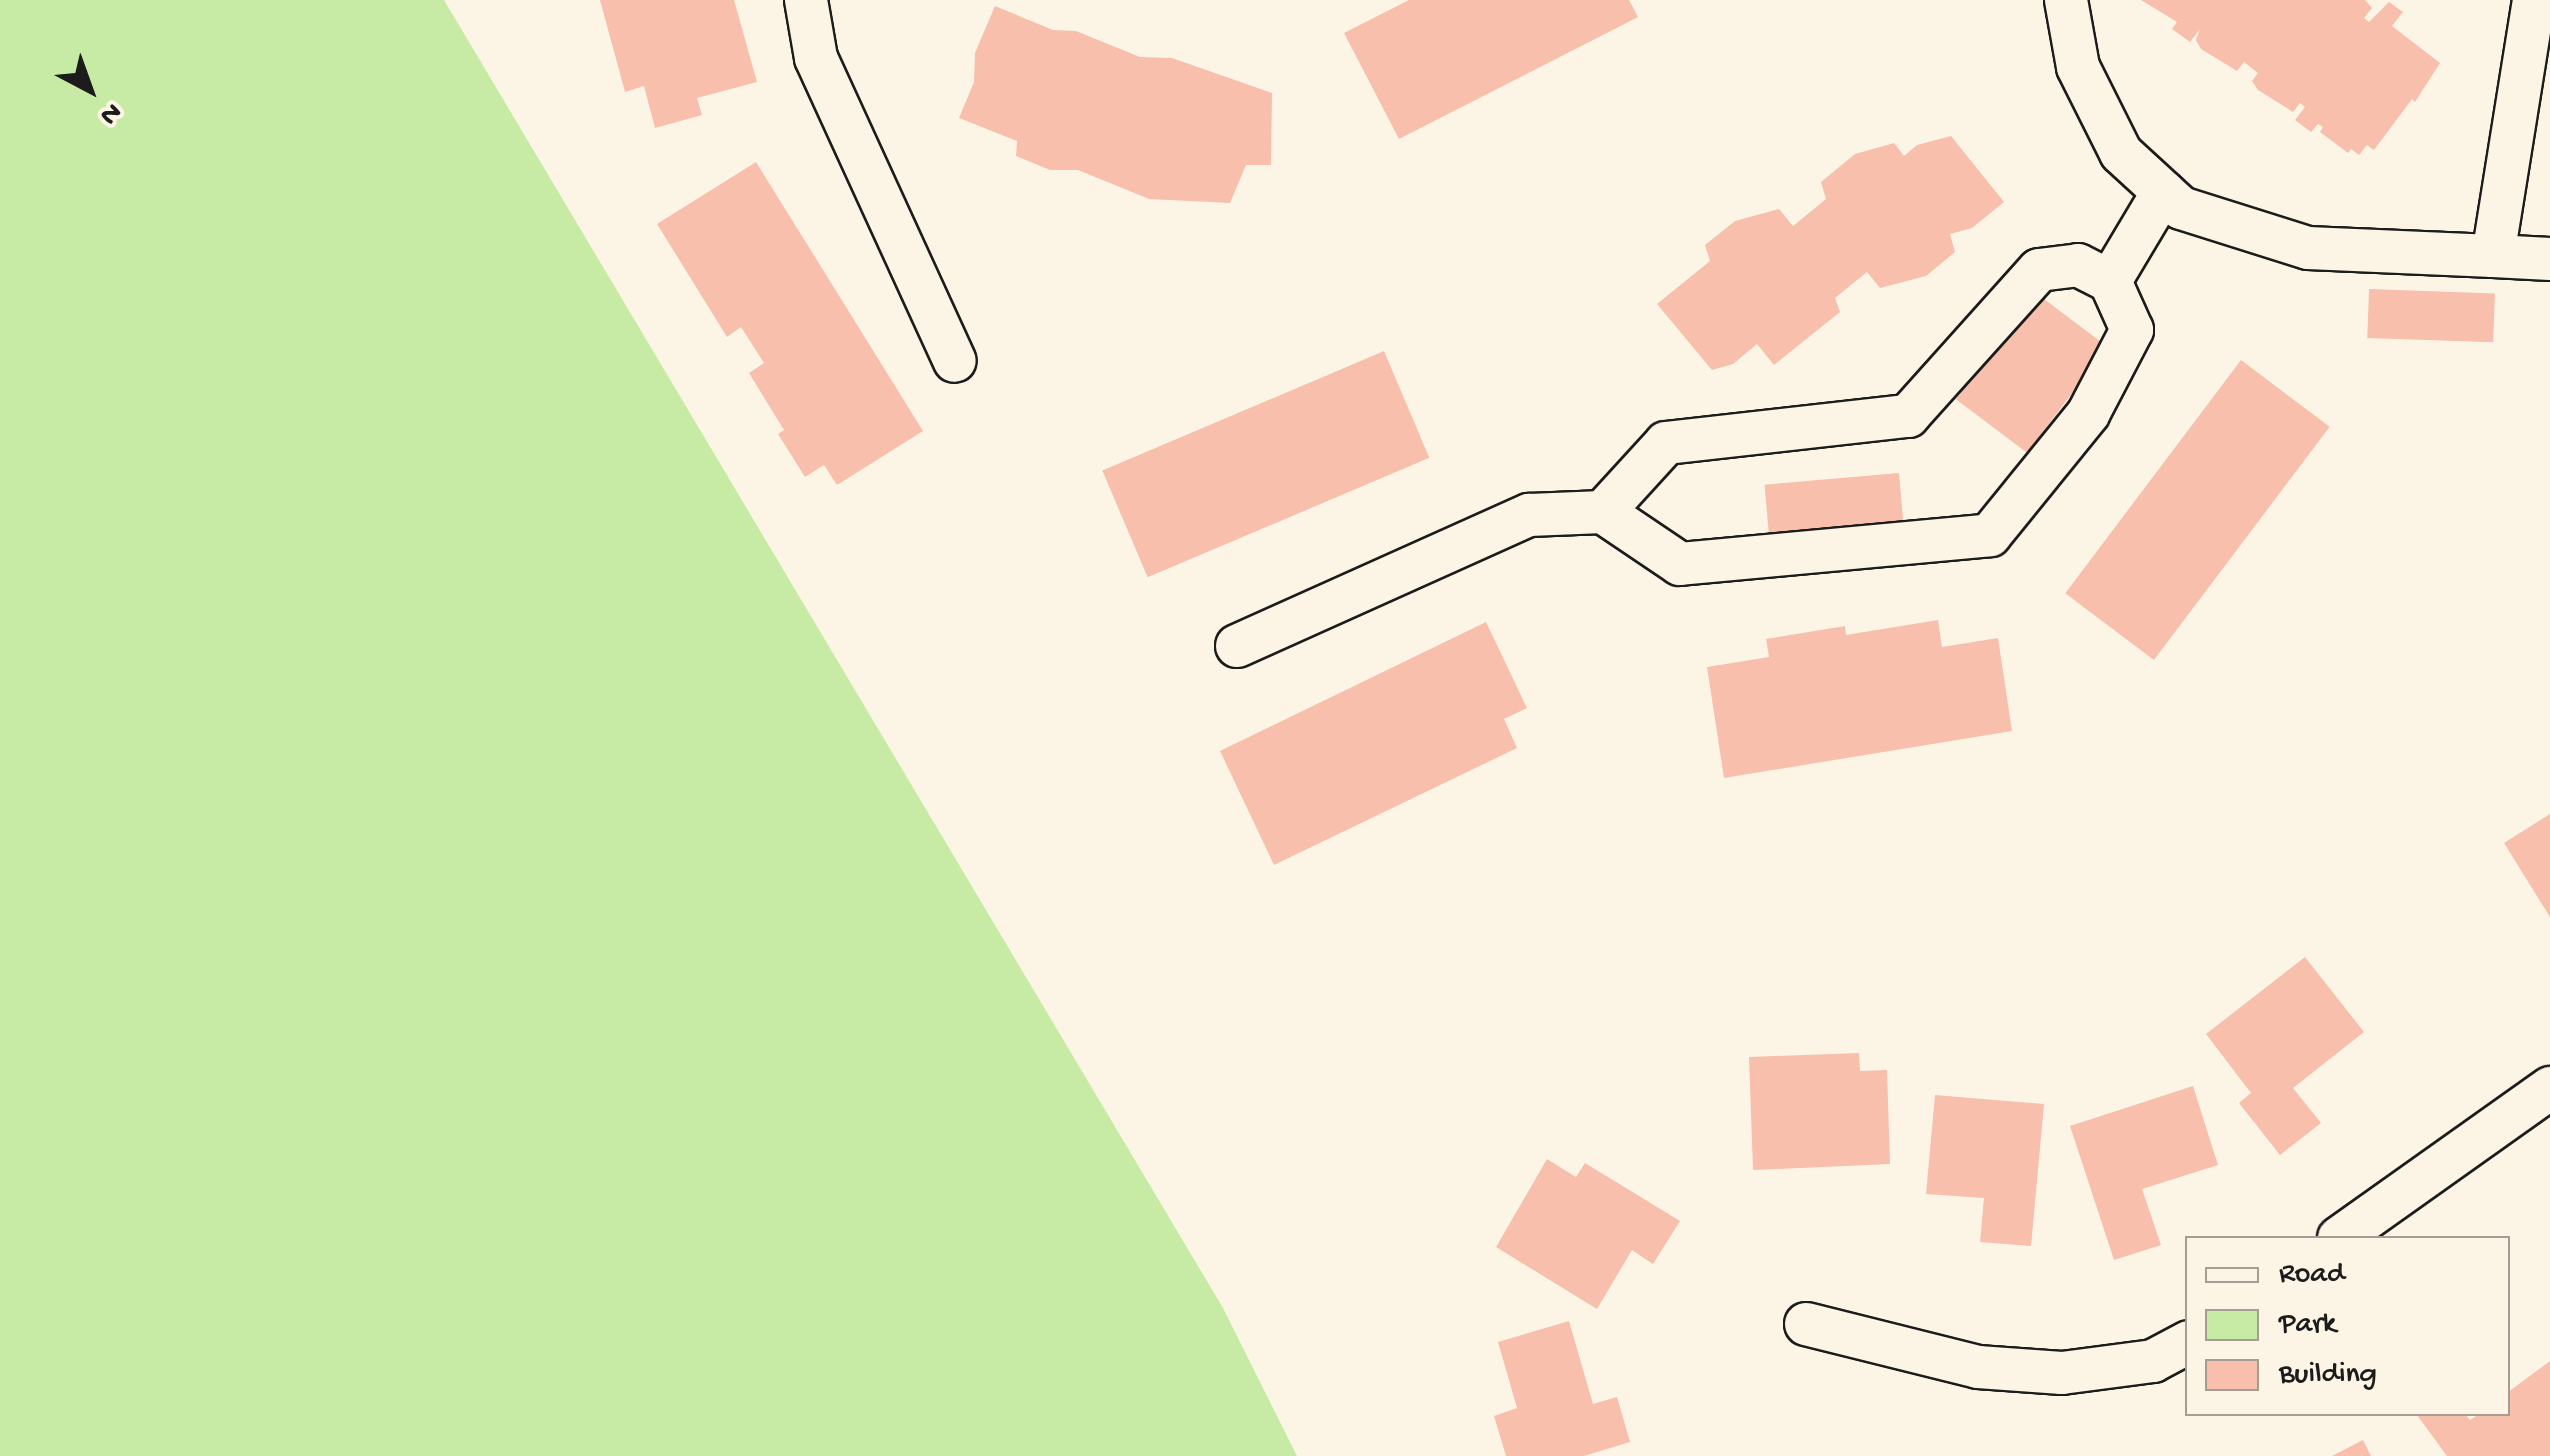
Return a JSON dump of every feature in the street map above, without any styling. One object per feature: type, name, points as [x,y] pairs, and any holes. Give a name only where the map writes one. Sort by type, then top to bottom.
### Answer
[{"type":"street","points":[[806,0],[816,58],[955,361]]},
{"type":"street","points":[[2066,0],[2078,67],[2121,153],[2181,208],[2308,248],[2550,260]]},
{"type":"street","points":[[2493,256],[2534,0]]},
{"type":"street","points":[[2110,281],[2164,192]]},
{"type":"street","points":[[1236,646],[1529,515],[1602,512],[1680,564],[1990,535],[2088,414],[2132,330],[2110,281],[2078,266],[2039,270],[1908,416],[1666,443],[1602,512]]},
{"type":"street","points":[[2342,1236],[2550,1088]]},
{"type":"street","points":[[1806,1324],[1978,1367],[2062,1373],[2153,1362],[2185,1344]]},
{"type":"green space","points":[[0,0],[444,0],[1223,1308],[1297,1456],[0,1456]]},
{"type":"building","points":[[600,0],[734,0],[757,82],[697,98],[702,115],[655,128],[644,86],[625,92]]},
{"type":"building","points":[[1409,0],[1629,0],[1638,17],[1399,139],[1344,33]]},
{"type":"building","points":[[2141,0],[2365,0],[2372,8],[2364,18],[2369,22],[2389,2],[2403,12],[2392,26],[2440,63],[2415,102],[2412,99],[2374,150],[2367,145],[2359,155],[2351,149],[2348,153],[2320,132],[2323,127],[2318,124],[2311,132],[2295,120],[2305,107],[2300,103],[2293,112],[2258,90],[2252,81],[2258,73],[2244,62],[2237,71],[2201,49],[2196,40],[2200,29],[2190,42],[2172,29],[2177,22]]},
{"type":"building","points":[[995,6],[1053,30],[1076,31],[1140,57],[1172,58],[1272,93],[1271,165],[1246,165],[1230,203],[1149,199],[1078,170],[1050,170],[1016,156],[1017,141],[959,118],[974,82],[975,53]]},
{"type":"building","points":[[1951,136],[2004,202],[1972,228],[1950,234],[1955,252],[1926,276],[1880,288],[1867,272],[1835,298],[1840,312],[1774,365],[1757,344],[1733,364],[1712,370],[1657,304],[1710,261],[1705,245],[1735,221],[1779,209],[1793,226],[1826,199],[1821,182],[1855,154],[1894,143],[1904,156],[1917,145]]},
{"type":"building","points":[[756,162],[923,431],[837,485],[824,465],[805,477],[778,434],[784,430],[749,373],[764,363],[741,327],[727,337],[657,224]]},
{"type":"building","points":[[2369,289],[2495,293],[2493,342],[2367,338]]},
{"type":"building","points":[[2036,293],[2107,347],[2027,453],[1956,399]]},
{"type":"building","points":[[1384,351],[1429,458],[1148,577],[1102,471]]},
{"type":"building","points":[[2241,360],[2330,427],[2154,660],[2065,593]]},
{"type":"building","points":[[1899,473],[1903,522],[1769,534],[1765,485]]},
{"type":"building","points":[[1938,620],[1942,647],[1998,638],[2012,731],[1724,778],[1707,667],[1769,657],[1766,639],[1845,626],[1846,635]]},
{"type":"building","points":[[1486,622],[1527,708],[1504,719],[1517,748],[1274,865],[1220,751]]},
{"type":"building","points":[[2550,814],[2550,917],[2504,843]]},
{"type":"building","points":[[2305,957],[2364,1032],[2293,1088],[2321,1123],[2280,1155],[2239,1103],[2251,1093],[2206,1034]]},
{"type":"building","points":[[1859,1053],[1860,1071],[1887,1070],[1890,1164],[1753,1170],[1749,1057]]},
{"type":"building","points":[[2193,1086],[2218,1165],[2142,1189],[2161,1245],[2114,1260],[2070,1126]]},
{"type":"building","points":[[1935,1095],[2044,1104],[2031,1246],[1980,1242],[1984,1198],[1926,1194]]},
{"type":"building","points":[[1547,1159],[1576,1177],[1585,1163],[1680,1221],[1653,1264],[1632,1250],[1597,1309],[1496,1247]]},
{"type":"building","points":[[1569,1321],[1593,1404],[1617,1397],[1630,1442],[1584,1456],[1506,1456],[1494,1416],[1517,1408],[1498,1342]]},
{"type":"building","points":[[2550,1361],[2550,1456],[2447,1456],[2418,1416],[2467,1416],[2470,1420],[2476,1416],[2510,1416],[2510,1391]]},
{"type":"building","points":[[2363,1440],[2371,1456],[2332,1456]]}]
